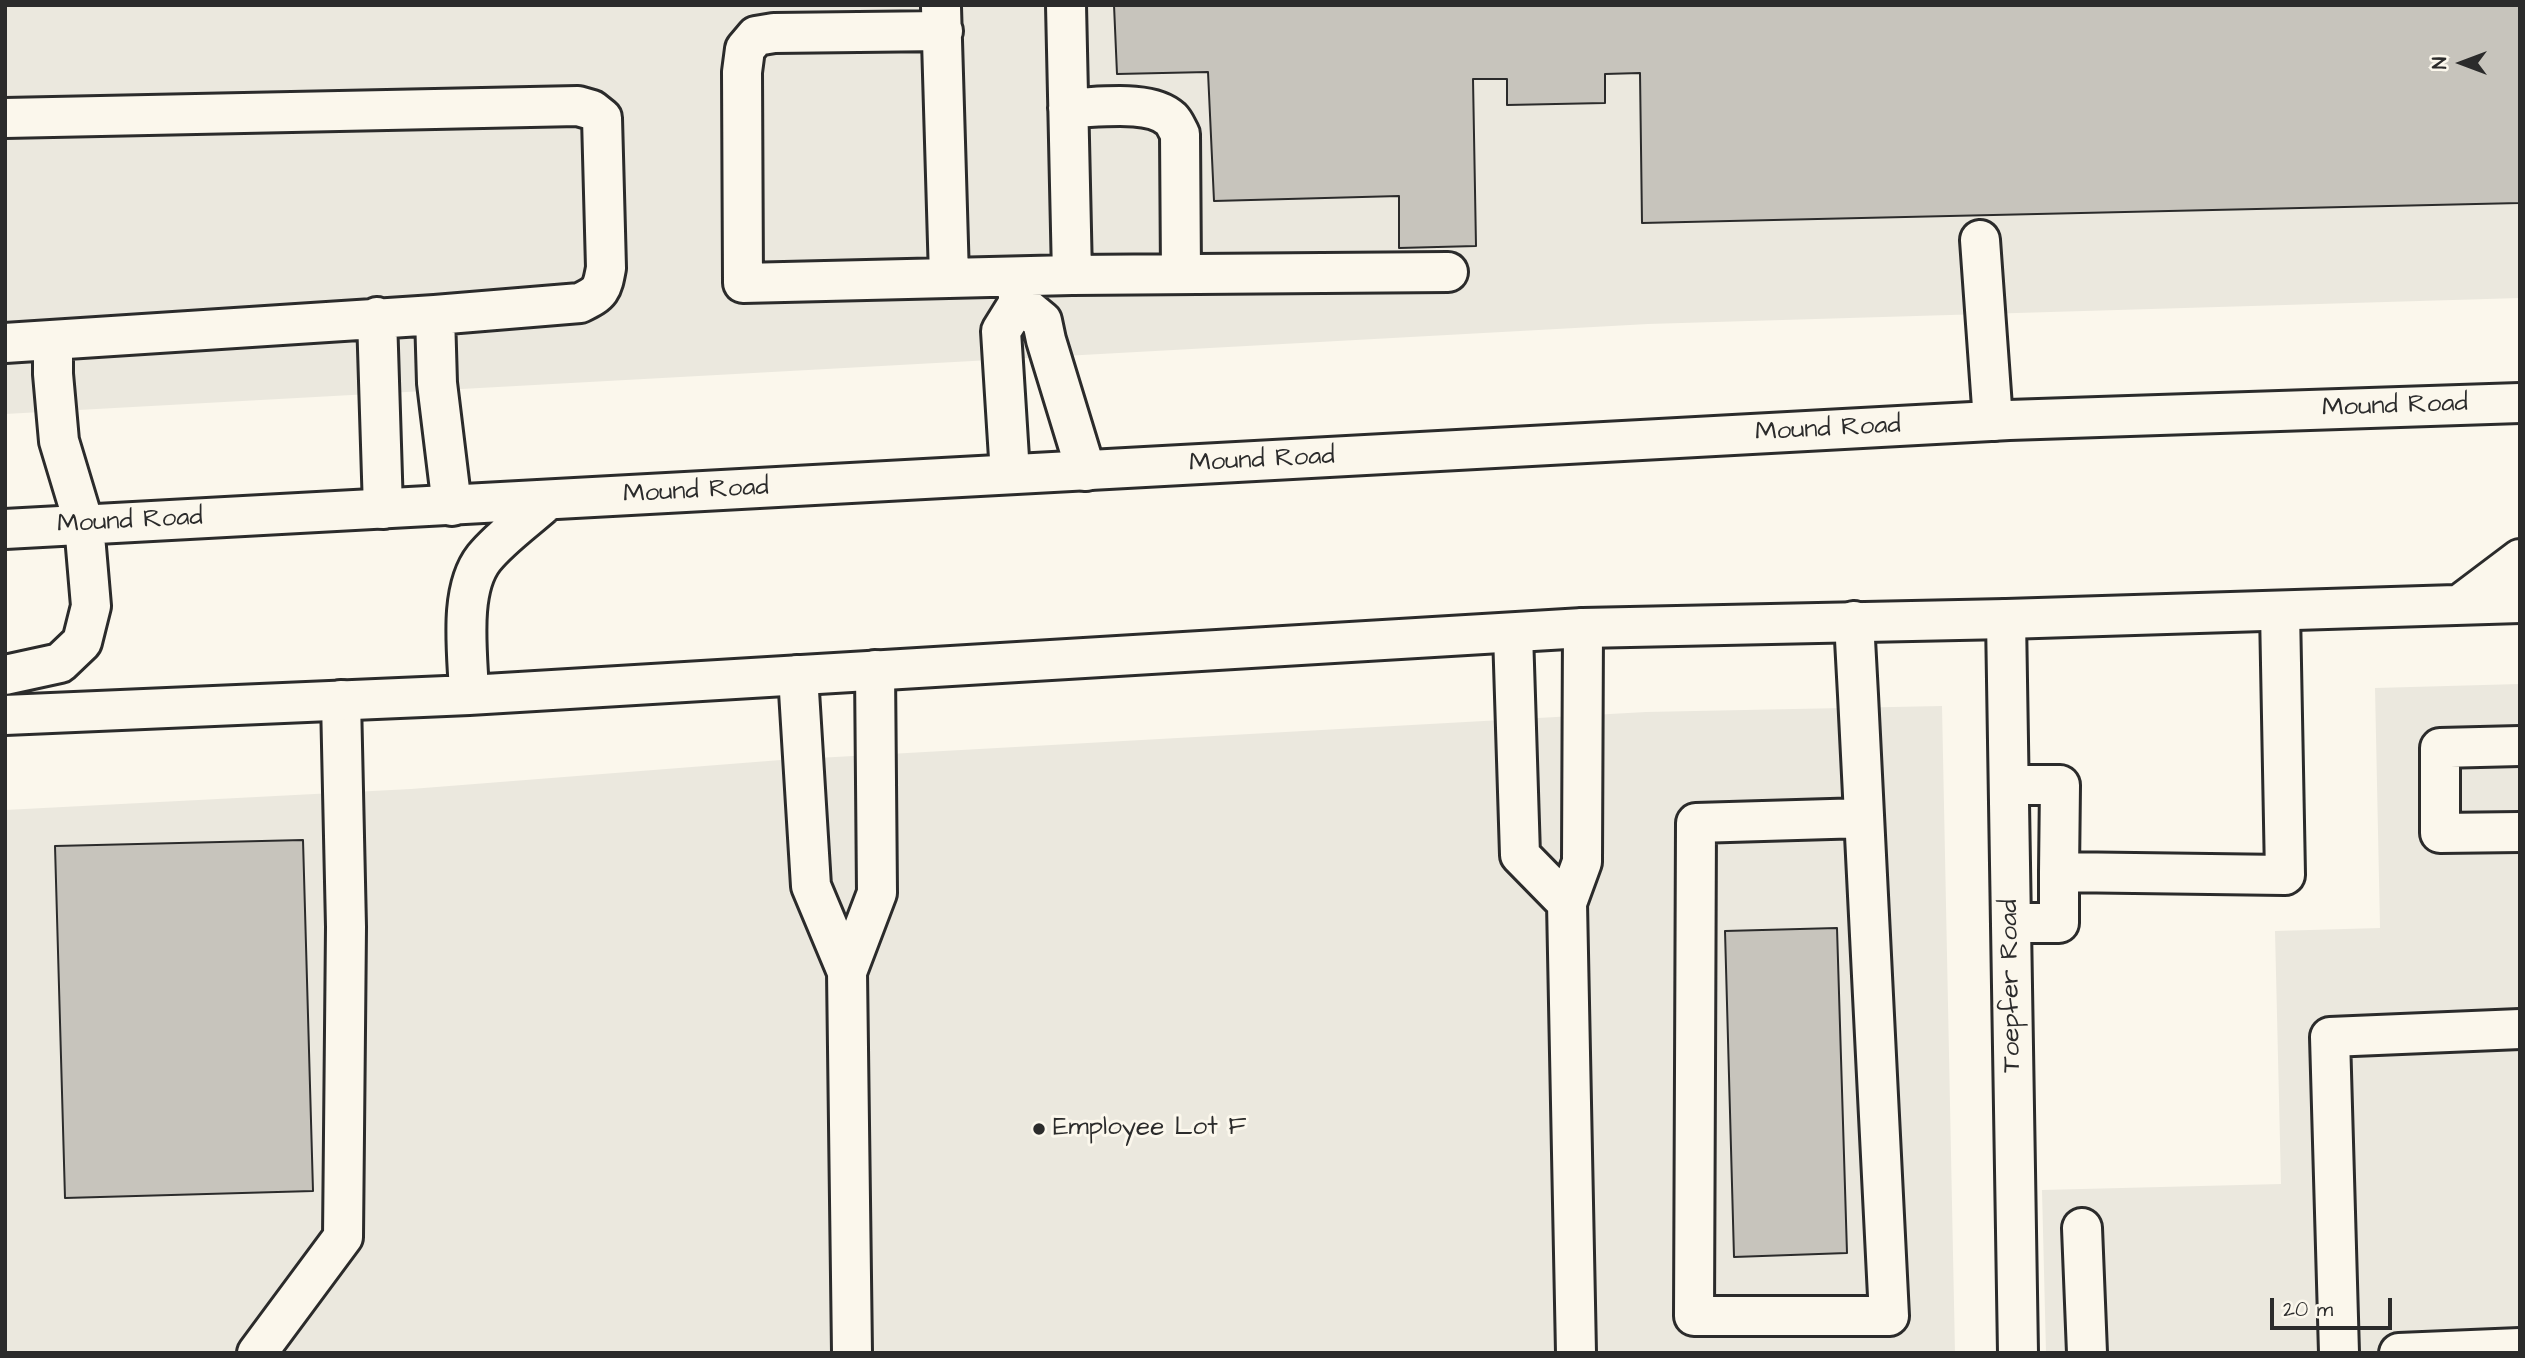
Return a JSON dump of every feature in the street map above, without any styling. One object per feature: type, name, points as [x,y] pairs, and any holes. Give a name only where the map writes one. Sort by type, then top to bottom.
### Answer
[{"type":"main road","points":[[1066,5],[1072,275]]},
{"type":"main road","points":[[949,278],[942,18],[756,36],[745,49],[742,72],[743,282],[949,278],[1017,290],[1072,275],[1448,272]]},
{"type":"main road","points":[[5,118],[578,106],[592,110],[602,118],[606,268],[602,288],[593,297],[580,303],[5,343]]},
{"type":"main road","points":[[1068,108],[1144,107],[1159,111],[1173,121],[1180,134],[1181,274]]},
{"type":"main road","points":[[1980,240],[1993,421]]},
{"type":"main road","points":[[1017,290],[1042,321],[1086,471]]},
{"type":"main road","points":[[1010,474],[1001,331],[1017,290]]},
{"type":"main road","points":[[435,315],[438,383],[452,506]]},
{"type":"main road","points":[[377,317],[383,509]]},
{"type":"main road","points":[[5,676],[60,663],[82,642],[91,606],[84,524],[59,441],[53,340]]},
{"type":"main road","name":"Mound Road","points":[[5,529],[1993,421],[2520,403]]},
{"type":"main road","points":[[469,695],[469,591],[483,559],[548,500]]},
{"type":"main road","points":[[2459,605],[2520,559]]},
{"type":"main road","points":[[5,715],[469,695],[1583,628],[2006,619],[2520,603]]},
{"type":"main road","points":[[2059,872],[2286,875],[2280,611]]},
{"type":"main road","name":"Toepfer Road","points":[[2006,619],[2018,1353]]},
{"type":"main road","points":[[1854,621],[1864,818],[1889,1315],[1694,1315],[1696,823],[1864,818]]},
{"type":"main road","points":[[1576,1353],[1567,903],[1582,862],[1583,628]]},
{"type":"main road","points":[[1513,633],[1520,855],[1567,903]]},
{"type":"main road","points":[[852,1353],[848,972],[877,893],[875,670]]},
{"type":"main road","points":[[798,675],[811,886],[848,972]]},
{"type":"main road","points":[[257,1353],[343,1237],[346,927],[341,700]]},
{"type":"main road","points":[[2520,746],[2440,748],[2440,833],[2520,832]]},
{"type":"main road","points":[[2009,785],[2060,785],[2059,923],[2011,923]]},
{"type":"main road","points":[[2339,1353],[2330,1037],[2520,1029]]},
{"type":"main road","points":[[2082,1228],[2087,1353]]},
{"type":"main road","points":[[2399,1353],[2520,1349]]},
{"type":"shaded area","points":[[5,5],[2520,5],[2520,298],[1648,324],[5,414]]},
{"type":"shaded area","points":[[2520,684],[2520,1353],[2046,1353],[2042,1190],[2281,1184],[2275,931],[2380,928],[2375,688]]},
{"type":"shaded area","points":[[1942,706],[1955,1353],[5,1353],[5,810],[411,789],[781,760],[1646,712]]},
{"type":"building","points":[[1114,5],[2520,5],[2520,203],[1642,223],[1640,73],[1605,74],[1605,103],[1507,105],[1507,79],[1473,79],[1476,246],[1399,248],[1399,196],[1214,201],[1208,72],[1117,74]]},
{"type":"building","points":[[303,840],[313,1191],[65,1198],[55,846]]},
{"type":"building","points":[[1837,928],[1847,1253],[1734,1257],[1725,931]]},
{"type":"place","name":"Employee Lot F","points":[[1039,1129]]}]
